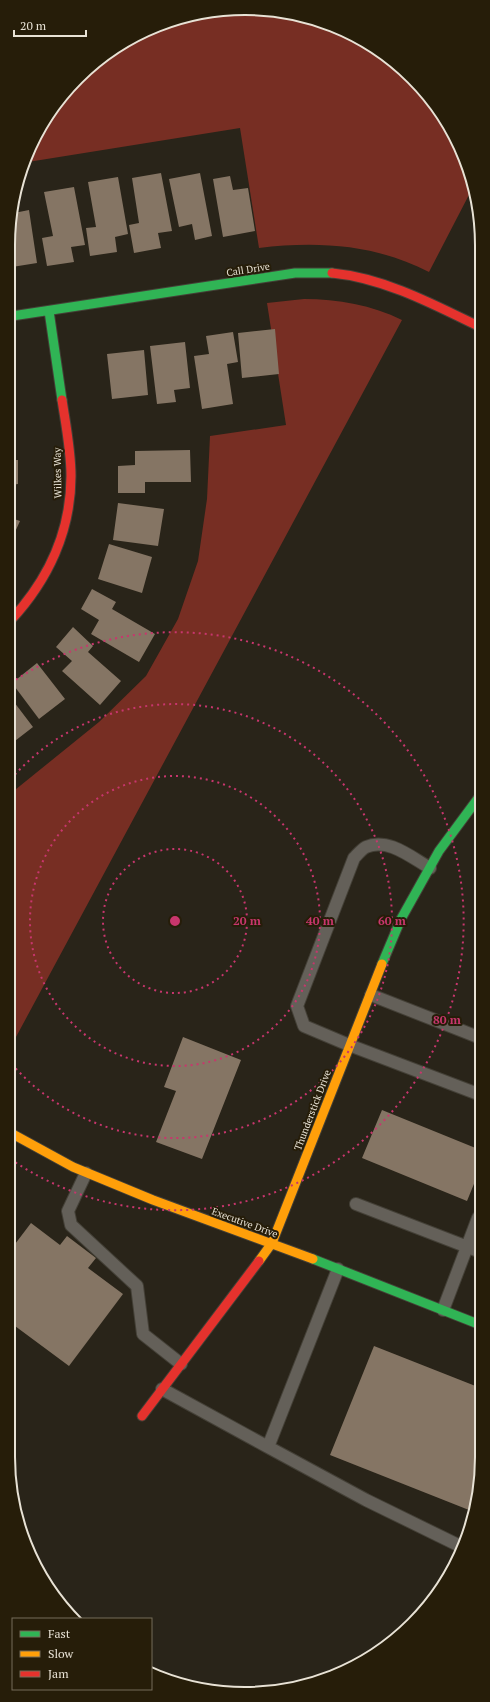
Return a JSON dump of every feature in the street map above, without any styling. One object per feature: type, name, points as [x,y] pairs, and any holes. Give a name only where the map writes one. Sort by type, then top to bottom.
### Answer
[{"type":"street","name":"Call Drive","points":[[15,316],[295,272],[350,276],[389,286],[475,325]]},
{"type":"street","name":"Wilkes Way","points":[[15,616],[22,609],[48,573],[62,537],[70,496],[70,454],[49,311]]},
{"type":"street","name":"Thunderstick Drive","points":[[142,1416],[272,1243],[401,918],[439,851],[475,802]]},
{"type":"street","name":"Executive Drive","points":[[15,1135],[72,1167],[86,1173],[153,1200],[272,1243],[475,1323]]},
{"type":"lane","points":[[430,868],[391,846],[378,845],[365,847],[354,858],[297,1006],[304,1026],[349,1046],[475,1093]]},
{"type":"lane","points":[[371,995],[475,1036]]},
{"type":"lane","points":[[86,1173],[68,1211],[71,1225],[137,1286],[143,1334],[181,1364]]},
{"type":"lane","points":[[356,1204],[472,1250]]},
{"type":"lane","points":[[443,1310],[472,1250],[475,1234]]},
{"type":"lane","points":[[268,1447],[338,1270]]},
{"type":"lane","points":[[162,1389],[366,1500],[457,1545]]},
{"type":"shaded area","points":[[230,15],[260,15],[290,19],[319,27],[360,46],[397,72],[418,93],[444,130],[463,171],[469,194],[429,272],[388,255],[346,247],[302,245],[259,248],[240,128],[31,162],[46,130],[72,93],[93,72],[117,54],[143,39],[171,27],[185,23],[200,19]]},
{"type":"shaded area","points":[[304,299],[329,300],[379,310],[402,320],[15,1039],[15,790],[99,722],[146,676],[178,619],[198,561],[207,499],[210,436],[286,425],[267,303]]},
{"type":"building","points":[[161,173],[172,231],[158,233],[161,248],[134,253],[129,225],[139,223],[132,178]]},
{"type":"building","points":[[200,173],[212,236],[195,240],[192,224],[179,227],[169,179]]},
{"type":"building","points":[[230,176],[233,190],[248,188],[255,231],[223,237],[213,179]]},
{"type":"building","points":[[118,177],[128,234],[115,237],[117,252],[90,256],[86,228],[96,227],[88,182]]},
{"type":"building","points":[[74,187],[85,245],[71,247],[74,262],[47,266],[42,238],[53,236],[44,192]]},
{"type":"building","points":[[29,210],[37,263],[15,267],[15,230],[17,212]]},
{"type":"building","points":[[275,329],[279,374],[242,378],[238,333]]},
{"type":"building","points":[[233,332],[238,362],[227,364],[233,404],[202,409],[194,356],[209,354],[206,336]]},
{"type":"building","points":[[185,342],[190,388],[174,390],[176,402],[157,404],[150,346]]},
{"type":"building","points":[[144,350],[148,395],[112,399],[107,354]]},
{"type":"building","points":[[190,450],[191,482],[145,482],[145,493],[118,493],[118,466],[135,465],[135,451]]},
{"type":"building","points":[[15,460],[18,460],[18,484],[15,484]]},
{"type":"building","points":[[118,503],[164,509],[158,546],[113,540]]},
{"type":"building","points":[[15,519],[20,521],[15,532]]},
{"type":"building","points":[[109,544],[152,557],[142,593],[98,579]]},
{"type":"building","points":[[92,589],[116,602],[112,609],[155,634],[139,662],[91,634],[99,620],[81,609]]},
{"type":"building","points":[[73,627],[93,646],[88,652],[121,681],[100,705],[62,671],[72,661],[56,647]]},
{"type":"building","points":[[37,663],[65,699],[39,719],[15,687],[15,681]]},
{"type":"building","points":[[15,703],[33,727],[15,741]]},
{"type":"building","points":[[183,1037],[241,1060],[202,1159],[156,1142],[176,1091],[164,1087]]},
{"type":"building","points":[[382,1110],[475,1148],[475,1181],[467,1201],[362,1158]]},
{"type":"building","points":[[31,1223],[60,1245],[67,1236],[96,1258],[88,1268],[123,1294],[69,1366],[15,1326],[15,1244]]},
{"type":"building","points":[[374,1346],[475,1386],[475,1472],[469,1510],[330,1455]]},
{"type":"traffic: fast","points":[[15,316],[295,273],[332,273]]},
{"type":"traffic: fast","points":[[49,311],[62,400]]},
{"type":"traffic: fast","points":[[382,964],[401,919],[439,851],[475,802]]},
{"type":"traffic: fast","points":[[313,1259],[475,1323]]},
{"type":"traffic: slow","points":[[259,1261],[272,1243],[382,964]]},
{"type":"traffic: slow","points":[[15,1135],[73,1167],[153,1200],[313,1259]]},
{"type":"traffic: jam","points":[[332,273],[370,280],[389,286],[426,301],[475,325]]},
{"type":"traffic: jam","points":[[15,615],[36,588],[55,554],[67,516],[70,496],[71,467],[62,400]]},
{"type":"traffic: jam","points":[[142,1416],[259,1261]]}]
